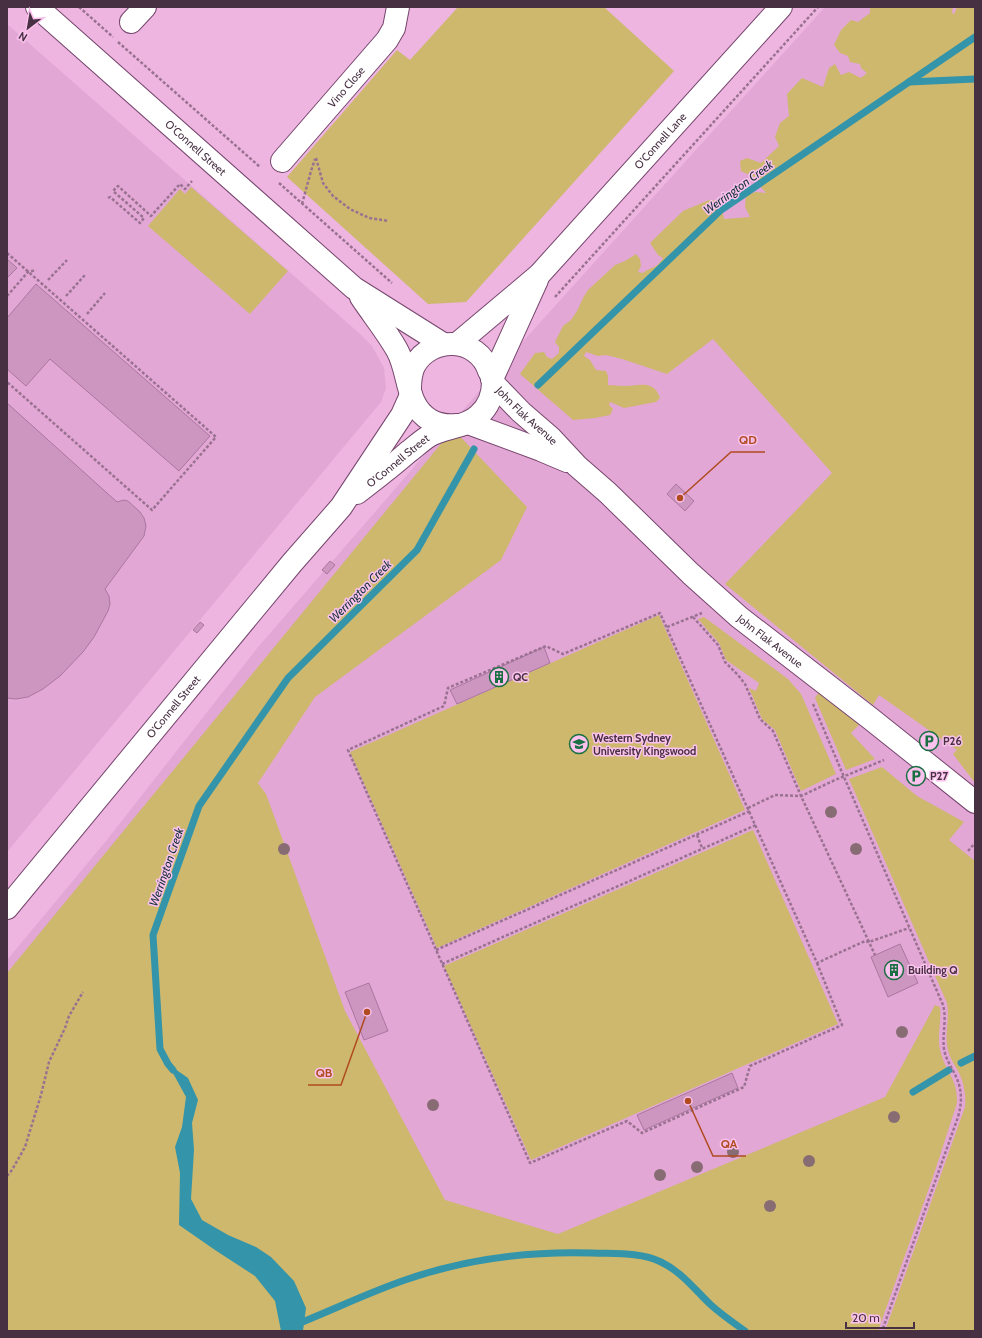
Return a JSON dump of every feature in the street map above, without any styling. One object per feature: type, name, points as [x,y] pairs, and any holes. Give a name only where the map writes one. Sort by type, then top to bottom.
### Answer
[{"type":"street","name":"O'Connell Street","points":[[37,7],[354,288],[450,344],[470,348],[480,356],[488,366],[492,381],[491,395],[486,407],[479,416],[464,424],[429,435],[341,507]]},
{"type":"street","name":"Vino Close","points":[[282,161],[386,40],[394,28],[398,7]]},
{"type":"street","name":"O'Connell Lane","points":[[450,344],[539,275],[781,7]]},
{"type":"street","name":"O'Connell Lane","points":[[492,381],[539,275]]},
{"type":"street","name":"O'Connell Street","points":[[354,288],[398,351],[410,392],[416,406],[424,416],[435,423],[448,426],[464,424]]},
{"type":"street","name":"O'Connell Street","points":[[7,908],[292,563],[341,507],[402,415],[410,392],[411,377],[414,366],[422,356],[432,348],[450,344]]},
{"type":"street","name":"John Flak Avenue","points":[[492,381],[521,412],[550,437],[577,466],[608,493],[691,574],[739,617],[975,802]]},
{"type":"street","name":"John Flak Avenue","points":[[464,424],[541,450],[577,466]]},
{"type":"path","points":[[552,303],[818,7]]},
{"type":"path","points":[[316,158],[323,183],[333,196],[350,209],[369,218],[389,221]]},
{"type":"path","points":[[108,198],[110,197],[140,223],[144,218],[114,191],[118,186],[151,216],[180,184],[185,189],[192,181]]},
{"type":"path","points":[[7,253],[216,437],[152,510],[7,382]]},
{"type":"path","points":[[48,280],[67,260]]},
{"type":"path","points":[[7,296],[28,272],[36,270]]},
{"type":"path","points":[[66,296],[85,276]]},
{"type":"path","points":[[87,314],[105,293]]},
{"type":"path","points":[[667,627],[704,612]]},
{"type":"path","points":[[660,613],[749,810],[817,963],[842,1025],[750,1066],[744,1087],[642,1133],[627,1121],[530,1163],[348,750],[444,706],[448,688],[546,646],[563,654],[660,613]]},
{"type":"path","points":[[693,617],[718,645],[725,662],[745,684],[760,719],[773,731],[801,796],[875,956]]},
{"type":"path","points":[[812,701],[943,1005],[945,1012],[943,1030],[944,1050],[957,1078],[962,1099],[958,1117],[882,1331]]},
{"type":"path","points":[[436,950],[697,835],[749,810],[775,795],[801,796],[884,760]]},
{"type":"path","points":[[442,964],[756,825]]},
{"type":"path","points":[[697,835],[702,848]]},
{"type":"path","points":[[968,851],[975,843]]},
{"type":"path","points":[[817,963],[865,941],[869,942],[909,928]]},
{"type":"path","points":[[7,1176],[25,1147],[41,1095],[49,1062],[69,1016],[83,992]]},
{"type":"shaded area","points":[[458,7],[604,7],[674,71],[466,302],[428,304],[287,177],[397,50],[410,60]]},
{"type":"shaded area","name":"Western Sydney University Kingswood","points":[[825,7],[975,7],[975,1331],[7,1331],[7,960],[106,841],[259,646],[498,369]]},
{"type":"shaded area","points":[[870,7],[953,7],[952,13],[954,14],[957,7],[975,7],[975,783],[953,754],[957,750],[879,695],[873,705],[725,584],[832,473],[713,339],[667,374],[622,359],[606,355],[598,356],[586,352],[584,356],[590,360],[596,370],[606,371],[608,376],[608,385],[650,386],[654,388],[660,398],[656,402],[624,408],[610,402],[609,405],[613,409],[610,415],[595,418],[573,420],[520,374],[535,353],[544,352],[547,357],[552,359],[559,353],[559,347],[555,342],[563,326],[571,320],[588,290],[615,265],[636,254],[640,259],[641,266],[638,272],[643,273],[658,264],[663,258],[658,255],[650,243],[683,211],[709,200],[720,200],[724,219],[750,217],[745,207],[746,196],[755,192],[766,193],[760,186],[758,179],[741,171],[740,161],[747,158],[761,163],[779,146],[775,137],[780,123],[789,116],[787,94],[802,78],[823,87],[829,68],[835,64],[841,75],[849,72],[861,78],[867,73],[861,68],[860,64],[850,62],[848,56],[840,53],[834,45],[841,30],[851,20],[858,22],[870,13]]},
{"type":"shaded area","points":[[7,24],[359,333],[372,346],[384,368],[386,388],[381,402],[7,852]]},
{"type":"shaded area","points":[[191,187],[288,271],[250,314],[148,226],[180,189],[185,194]]},
{"type":"shaded area","points":[[453,429],[527,507],[501,560],[315,697],[258,783],[266,794],[345,1011],[445,1200],[558,1234],[885,1097],[935,1005],[940,1007],[940,1047],[943,1060],[956,1088],[957,1103],[934,1174],[878,1331],[7,1331],[7,973]]},
{"type":"shaded area","points":[[659,615],[745,810],[437,948],[350,752]]},
{"type":"shaded area","points":[[704,617],[788,679],[801,694],[836,774],[801,791],[775,730],[762,719],[749,688],[756,691],[759,683],[726,660],[719,643],[698,619]]},
{"type":"shaded area","points":[[819,692],[859,725],[851,733],[875,759],[846,770],[815,698]]},
{"type":"shaded area","points":[[882,767],[917,796],[964,822],[949,840],[975,861],[975,1331],[885,1331],[965,1107],[965,1103],[962,1081],[948,1050],[947,1003],[849,779]]},
{"type":"shaded area","points":[[753,830],[838,1024],[531,1160],[444,966]]},
{"type":"water","points":[[168,1064],[188,1078],[198,1100],[192,1123],[194,1150],[191,1199],[202,1220],[228,1235],[256,1247],[271,1257],[294,1281],[306,1308],[303,1331],[281,1331],[275,1301],[255,1276],[179,1225],[180,1173],[175,1147],[182,1127],[186,1097]]},
{"type":"building","points":[[7,259],[17,268],[7,278]]},
{"type":"building","points":[[36,284],[210,436],[179,471],[50,359],[26,386],[7,369],[7,318]]},
{"type":"building","points":[[7,403],[117,502],[124,500],[128,501],[140,512],[144,518],[146,526],[144,536],[105,589],[109,596],[110,604],[108,611],[94,637],[83,652],[60,676],[43,689],[28,697],[16,699],[7,698]]},
{"type":"building","points":[[676,484],[694,501],[685,511],[667,494]]},
{"type":"building","points":[[330,561],[335,565],[327,574],[322,570]]},
{"type":"building","points":[[200,622],[204,625],[197,633],[193,630]]},
{"type":"building","name":"QC","points":[[544,647],[550,663],[457,704],[450,690]]},
{"type":"building","name":"Building Q","points":[[900,944],[918,983],[888,997],[871,957]]},
{"type":"building","points":[[369,983],[388,1031],[364,1040],[345,992]]},
{"type":"building","points":[[732,1073],[738,1088],[644,1130],[637,1115]]},
{"type":"waterway","name":"Werrington Creek","points":[[538,385],[721,210],[975,37]]},
{"type":"waterway","points":[[909,82],[975,79]]},
{"type":"waterway","name":"Werrington Creek","points":[[173,1070],[160,1049],[153,935],[199,806],[288,678],[417,550],[474,449]]},
{"type":"waterway","points":[[961,1063],[975,1056]]},
{"type":"waterway","points":[[913,1092],[949,1070]]},
{"type":"waterway","points":[[295,1325],[408,1279],[453,1266],[499,1257],[545,1253],[568,1253],[627,1254],[645,1257],[661,1262],[682,1276],[715,1309],[745,1331]]},
{"type":"place","name":"QD","points":[[680,498]]},
{"type":"place","name":"QC","points":[[499,677]]},
{"type":"place","name":"P26","points":[[929,741]]},
{"type":"place","name":"Western Sydney University Kingswood","points":[[579,744]]},
{"type":"place","name":"P27","points":[[916,776]]},
{"type":"place","name":"Building Q","points":[[894,970]]},
{"type":"place","name":"QB","points":[[367,1012]]},
{"type":"place","name":"QA","points":[[688,1101]]}]
